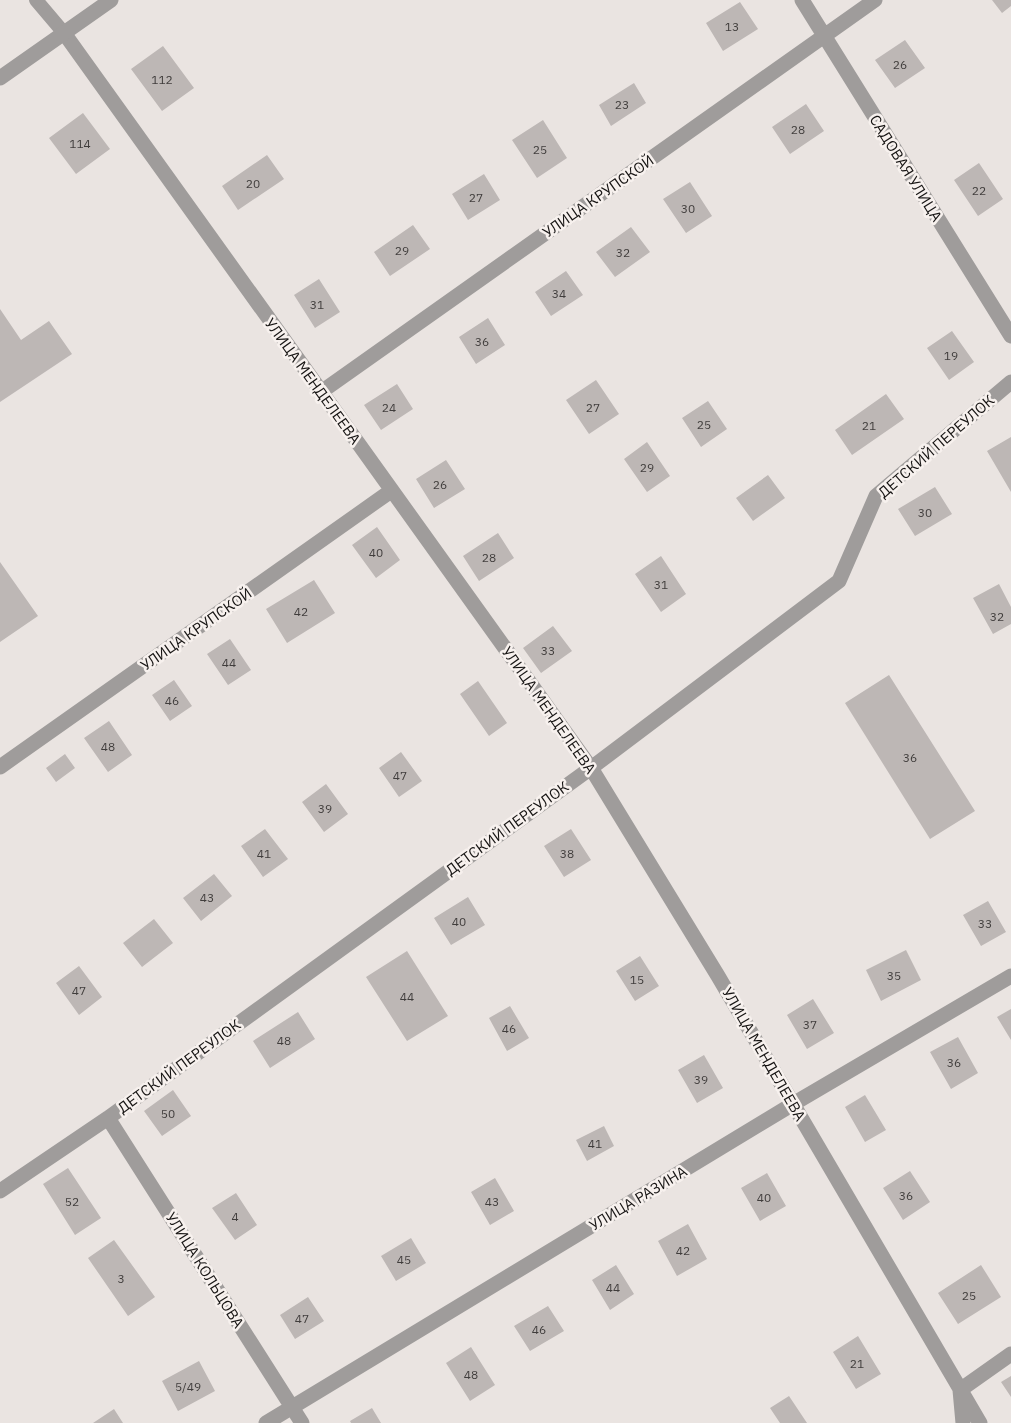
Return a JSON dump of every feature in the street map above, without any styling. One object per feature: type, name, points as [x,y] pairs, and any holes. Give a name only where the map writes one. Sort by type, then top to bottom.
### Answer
[{"type":"street","points":[[0,78],[111,0]]},
{"type":"street","name":"САДОВАЯ УЛИЦА","points":[[802,0],[1011,336]]},
{"type":"street","name":"УЛИЦА КРУПСКОЙ","points":[[321,392],[874,0]]},
{"type":"street","name":"УЛИЦА МЕНДЕЛЕЕВА","points":[[64,33],[591,768],[793,1104],[980,1423]]},
{"type":"street","name":"ДЕТСКИЙ ПЕРЕУЛОК","points":[[0,1191],[108,1118],[591,768],[839,581],[876,496],[1011,382]]},
{"type":"street","name":"УЛИЦА КРУПСКОЙ","points":[[0,767],[391,490]]},
{"type":"street","name":"УЛИЦА РАЗИНА","points":[[266,1423],[793,1104],[1011,976]]},
{"type":"street","name":"УЛИЦА КОЛЬЦОВА","points":[[108,1118],[302,1423]]},
{"type":"street","points":[[963,1423],[960,1390],[1011,1354]]},
{"type":"lane","points":[[36,0],[64,33]]},
{"type":"building","points":[[992,0],[1011,0],[1011,6],[1002,13]]},
{"type":"building","points":[[740,2],[758,29],[723,51],[706,23]]},
{"type":"building","points":[[905,40],[925,68],[895,88],[875,60]]},
{"type":"building","points":[[163,46],[194,88],[162,111],[131,69]]},
{"type":"building","points":[[634,83],[646,103],[611,126],[599,105]]},
{"type":"building","points":[[806,104],[824,131],[790,154],[772,127]]},
{"type":"building","points":[[83,113],[110,149],[76,174],[49,138]]},
{"type":"building","points":[[543,120],[567,158],[537,178],[512,140]]},
{"type":"building","points":[[267,155],[284,179],[238,210],[222,186]]},
{"type":"building","points":[[979,163],[1003,199],[978,216],[954,180]]},
{"type":"building","points":[[484,174],[500,200],[468,220],[452,194]]},
{"type":"building","points":[[690,182],[712,216],[686,233],[663,199]]},
{"type":"building","points":[[413,225],[430,249],[390,276],[374,252]]},
{"type":"building","points":[[631,227],[650,252],[615,277],[596,252]]},
{"type":"building","points":[[566,271],[583,295],[551,316],[535,292]]},
{"type":"building","points":[[319,279],[340,312],[315,328],[294,295]]},
{"type":"building","points":[[0,309],[21,340],[49,321],[72,354],[0,402]]},
{"type":"building","points":[[488,318],[505,345],[476,364],[459,337]]},
{"type":"building","points":[[952,331],[974,362],[949,380],[927,348]]},
{"type":"building","points":[[596,380],[619,414],[589,434],[566,400]]},
{"type":"building","points":[[397,384],[413,409],[381,430],[364,405]]},
{"type":"building","points":[[886,394],[904,419],[852,455],[835,430]]},
{"type":"building","points":[[708,401],[727,429],[701,447],[682,418]]},
{"type":"building","points":[[1011,437],[1011,492],[987,451]]},
{"type":"building","points":[[647,442],[670,476],[647,492],[624,459]]},
{"type":"building","points":[[446,460],[465,489],[434,508],[416,479]]},
{"type":"building","points":[[768,475],[785,498],[753,521],[736,498]]},
{"type":"building","points":[[935,487],[952,514],[915,536],[898,509]]},
{"type":"building","points":[[377,527],[400,560],[376,578],[352,545]]},
{"type":"building","points":[[498,533],[514,558],[479,581],[463,556]]},
{"type":"building","points":[[661,556],[686,594],[661,612],[635,574]]},
{"type":"building","points":[[0,562],[38,616],[0,642]]},
{"type":"building","points":[[314,580],[335,613],[287,643],[266,609]]},
{"type":"building","points":[[999,584],[1011,607],[1011,624],[993,634],[973,598]]},
{"type":"building","points":[[553,626],[572,651],[541,673],[523,648]]},
{"type":"building","points":[[230,639],[251,670],[228,685],[207,654]]},
{"type":"building","points":[[889,675],[975,811],[930,839],[845,703]]},
{"type":"building","points":[[174,680],[192,706],[170,721],[152,695]]},
{"type":"building","points":[[478,681],[507,723],[489,736],[460,694]]},
{"type":"building","points":[[109,721],[132,755],[108,772],[84,738]]},
{"type":"building","points":[[401,752],[422,781],[399,797],[379,768]]},
{"type":"building","points":[[65,754],[75,768],[56,782],[46,768]]},
{"type":"building","points":[[326,784],[348,814],[324,832],[302,802]]},
{"type":"building","points":[[265,829],[288,859],[263,877],[241,846]]},
{"type":"building","points":[[571,829],[591,860],[564,877],[544,846]]},
{"type":"building","points":[[214,874],[232,896],[201,921],[183,898]]},
{"type":"building","points":[[468,897],[485,925],[451,945],[434,918]]},
{"type":"building","points":[[988,901],[1006,932],[981,946],[963,915]]},
{"type":"building","points":[[154,919],[173,943],[142,967],[123,943]]},
{"type":"building","points":[[906,950],[921,980],[881,1001],[866,970]]},
{"type":"building","points":[[407,951],[448,1016],[407,1041],[366,977]]},
{"type":"building","points":[[640,956],[659,986],[635,1001],[616,971]]},
{"type":"building","points":[[79,966],[102,997],[79,1015],[56,983]]},
{"type":"building","points":[[813,999],[834,1033],[807,1049],[787,1015]]},
{"type":"building","points":[[510,1006],[529,1038],[507,1051],[489,1018]]},
{"type":"building","points":[[1011,1009],[1011,1040],[997,1017]]},
{"type":"building","points":[[298,1012],[315,1039],[270,1068],[253,1041]]},
{"type":"building","points":[[958,1037],[978,1073],[951,1089],[930,1052]]},
{"type":"building","points":[[704,1055],[723,1088],[697,1103],[678,1070]]},
{"type":"building","points":[[173,1090],[191,1116],[162,1136],[144,1111]]},
{"type":"building","points":[[865,1095],[886,1130],[865,1142],[845,1107]]},
{"type":"building","points":[[604,1126],[614,1146],[587,1161],[576,1140]]},
{"type":"building","points":[[68,1168],[101,1218],[75,1235],[43,1184]]},
{"type":"building","points":[[910,1171],[930,1202],[903,1220],[883,1188]]},
{"type":"building","points":[[767,1173],[786,1206],[760,1221],[741,1188]]},
{"type":"building","points":[[495,1178],[514,1211],[490,1225],[471,1192]]},
{"type":"building","points":[[236,1193],[257,1225],[235,1240],[212,1208]]},
{"type":"building","points":[[688,1224],[707,1259],[677,1276],[658,1241]]},
{"type":"building","points":[[411,1238],[426,1263],[396,1281],[381,1256]]},
{"type":"building","points":[[114,1240],[155,1297],[128,1316],[88,1258]]},
{"type":"building","points":[[616,1265],[634,1294],[610,1310],[592,1280]]},
{"type":"building","points":[[981,1265],[1001,1297],[958,1324],[938,1293]]},
{"type":"building","points":[[308,1297],[324,1321],[295,1339],[280,1315]]},
{"type":"building","points":[[548,1306],[564,1331],[530,1351],[514,1326]]},
{"type":"building","points":[[858,1336],[881,1374],[856,1389],[833,1352]]},
{"type":"building","points":[[471,1347],[495,1385],[470,1401],[446,1363]]},
{"type":"building","points":[[199,1361],[215,1391],[178,1411],[162,1381]]},
{"type":"building","points":[[1011,1376],[1011,1397],[1001,1382]]},
{"type":"building","points":[[789,1396],[807,1423],[780,1423],[770,1408]]},
{"type":"building","points":[[372,1408],[381,1423],[351,1423],[350,1421]]},
{"type":"building","points":[[114,1409],[123,1423],[93,1423]]}]
